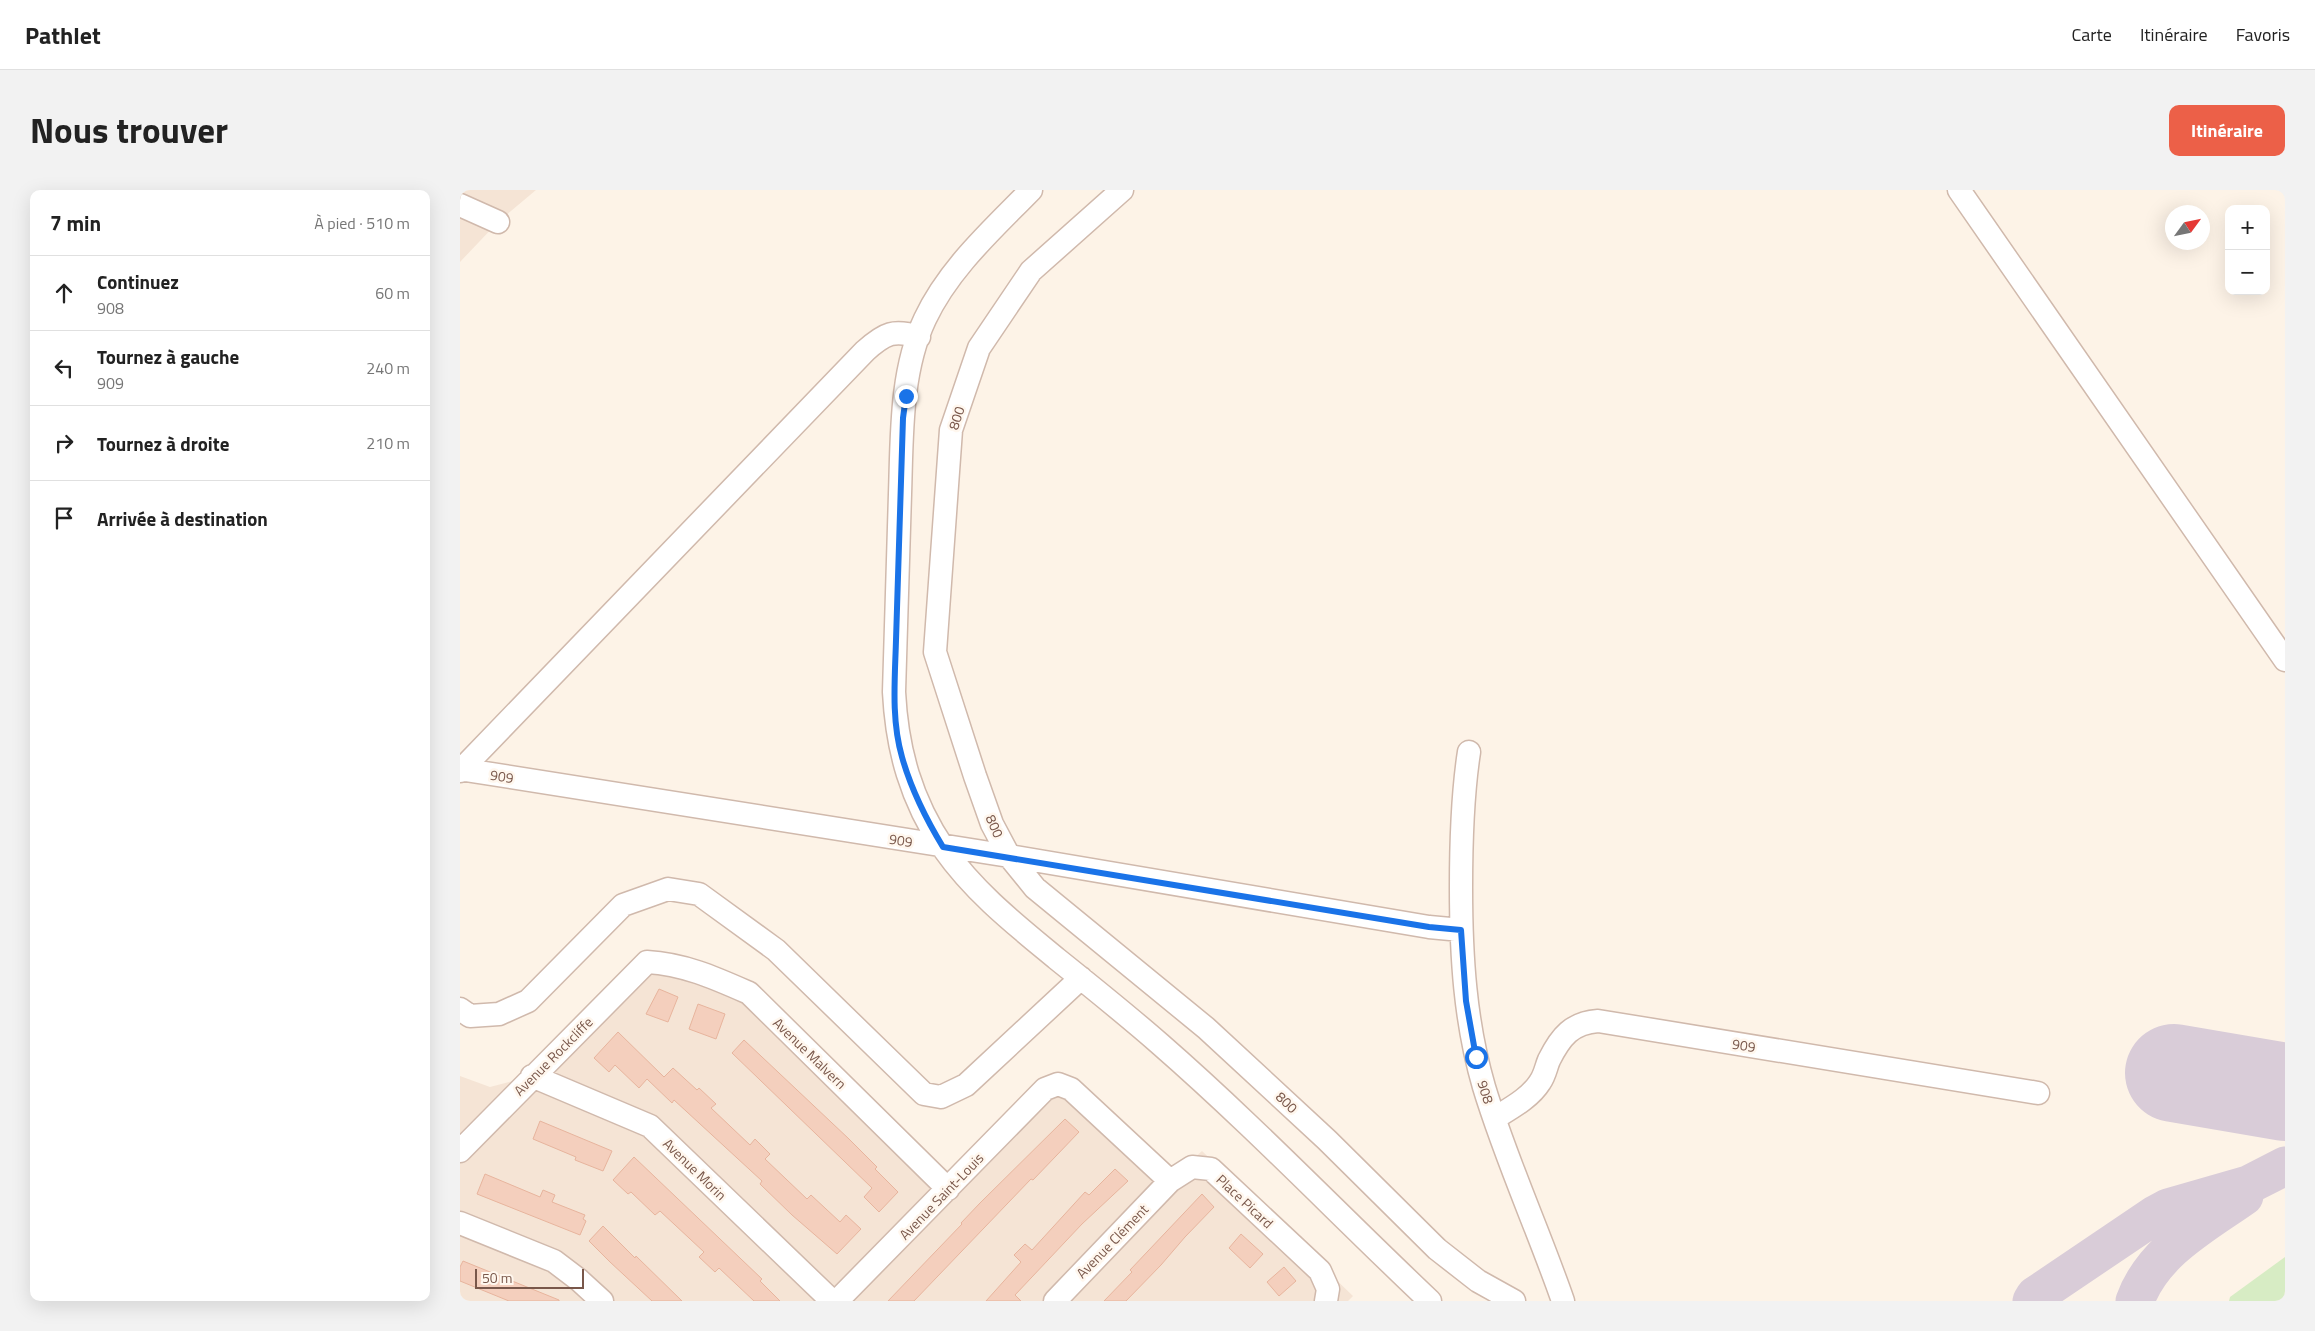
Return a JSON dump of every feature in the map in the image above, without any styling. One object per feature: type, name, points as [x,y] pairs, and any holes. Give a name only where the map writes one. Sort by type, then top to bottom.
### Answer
[{"type":"street","points":[[1031,190],[952,275],[924,320],[909,377],[903,418],[897,565],[895,716],[901,756],[907,774],[915,795],[943,847],[965,876],[996,909],[1189,1070],[1430,1301]]},
{"type":"street","name":"800","points":[[1122,190],[1031,271],[979,348],[951,430],[935,652],[974,776],[992,824],[1009,856],[1036,888],[1056,907],[1206,1028],[1274,1089],[1437,1249],[1472,1277],[1514,1301]]},
{"type":"street","points":[[1959,190],[2285,660]]},
{"type":"street","points":[[460,205],[498,222]]},
{"type":"street","points":[[460,770],[875,342],[893,332],[902,332],[919,337]]},
{"type":"street","name":"908","points":[[1469,752],[1463,813],[1461,930],[1469,1026],[1484,1088],[1563,1301]]},
{"type":"street","name":"909","points":[[460,770],[1009,856],[1429,927],[1461,930]]},
{"type":"street","points":[[460,1008],[470,1016],[499,1014],[528,1001],[623,905],[668,889],[698,894],[776,950],[924,1094],[940,1097],[966,1085],[1081,978]]},
{"type":"street","name":"Avenue Rockcliffe","points":[[460,1151],[532,1076],[647,962]]},
{"type":"street","name":"Avenue Malvern","points":[[647,962],[672,963],[710,976],[749,993],[948,1189]]},
{"type":"street","name":"909","points":[[1495,1118],[1531,1094],[1541,1081],[1550,1059],[1572,1028],[1583,1022],[1598,1021],[2038,1093]]},
{"type":"street","name":"Avenue Morin","points":[[532,1076],[650,1126],[832,1301]]},
{"type":"street","name":"Avenue Saint-Louis","points":[[837,1301],[1044,1089],[1058,1084],[1071,1088],[1170,1181]]},
{"type":"street","name":"Place Picard","points":[[1170,1181],[1192,1167],[1211,1169],[1320,1271],[1328,1290],[1326,1301]]},
{"type":"street","name":"Avenue Clément","points":[[1054,1301],[1170,1181]]},
{"type":"street","points":[[460,1223],[554,1261],[602,1301]]},
{"type":"shaded area","points":[[460,190],[536,190],[498,222],[460,262]]},
{"type":"shaded area","points":[[647,962],[749,993],[948,1188],[1058,1084],[1169,1181],[1202,1151],[1353,1296],[1348,1301],[460,1301],[460,1076],[490,1087],[532,1076]]},
{"type":"green space","points":[[2285,1257],[2285,1301],[2229,1301],[2230,1297]]},
{"type":"building","points":[[659,989],[678,997],[668,1022],[646,1014]]},
{"type":"building","points":[[698,1004],[725,1014],[716,1039],[689,1029]]},
{"type":"building","points":[[618,1032],[664,1077],[673,1068],[697,1090],[699,1088],[716,1104],[711,1108],[750,1145],[755,1139],[770,1154],[765,1159],[807,1199],[811,1195],[840,1222],[846,1215],[861,1229],[837,1254],[792,1215],[760,1184],[762,1181],[674,1100],[672,1103],[647,1079],[639,1088],[615,1065],[609,1072],[594,1058]]},
{"type":"building","points":[[744,1040],[849,1139],[877,1167],[875,1169],[898,1192],[879,1212],[864,1197],[872,1188],[732,1053]]},
{"type":"building","points":[[1065,1119],[1079,1132],[1033,1180],[1031,1179],[914,1301],[888,1301],[980,1203]]},
{"type":"building","points":[[540,1121],[612,1151],[603,1171],[575,1160],[576,1157],[533,1139]]},
{"type":"building","points":[[634,1157],[762,1279],[760,1281],[780,1301],[754,1301],[719,1268],[715,1272],[699,1257],[704,1252],[660,1211],[655,1215],[631,1192],[628,1194],[613,1180]]},
{"type":"building","points":[[1115,1169],[1128,1181],[1082,1224],[1015,1295],[1021,1301],[986,1301],[1021,1262],[1014,1255],[1025,1244],[1032,1250],[1085,1192],[1089,1195]]},
{"type":"building","points":[[485,1174],[540,1197],[543,1190],[555,1195],[552,1202],[585,1215],[583,1219],[586,1221],[580,1235],[477,1194]]},
{"type":"building","points":[[1202,1194],[1214,1207],[1161,1265],[1126,1301],[1104,1301],[1132,1272],[1130,1270]]},
{"type":"building","points":[[603,1226],[682,1301],[652,1301],[610,1262],[589,1241]]},
{"type":"building","points":[[1241,1234],[1263,1254],[1250,1268],[1229,1248]]},
{"type":"building","points":[[463,1261],[559,1301],[509,1301],[460,1281],[460,1267]]},
{"type":"building","points":[[1284,1267],[1296,1281],[1279,1296],[1267,1282]]},
{"type":"taxiway","points":[[2032,1301],[2035,1296],[2168,1208],[2248,1185],[2285,1166]]},
{"type":"taxiway","points":[[2135,1301],[2143,1283],[2167,1253],[2196,1229],[2244,1196]]},
{"type":"runway","points":[[2174,1073],[2285,1092]]},
{"type":"route","points":[[906,396],[903,418],[897,565],[895,716],[901,756],[907,774],[915,795],[943,847],[1009,856],[1429,927],[1461,930],[1466,1001],[1476,1057]]}]
